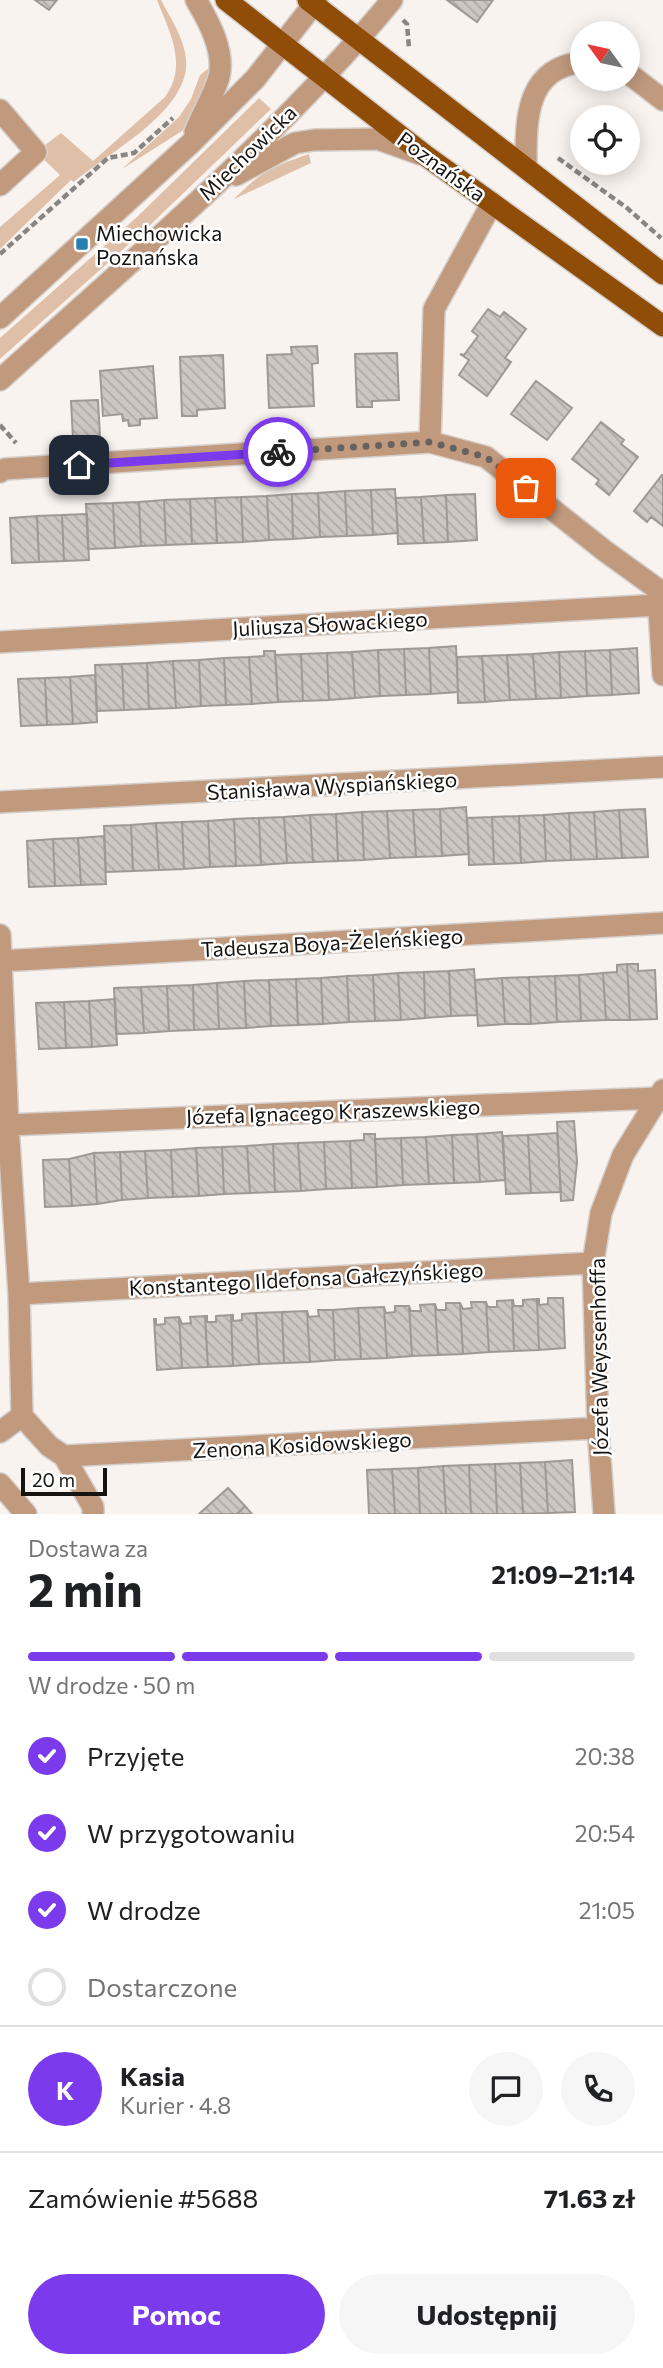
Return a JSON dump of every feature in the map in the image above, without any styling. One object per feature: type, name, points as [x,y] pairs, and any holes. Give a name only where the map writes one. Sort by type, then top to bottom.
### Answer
[{"type":"main road","name":"Poznańska","points":[[226,0],[426,156],[663,326]]},
{"type":"main road","points":[[313,1],[359,41],[663,274]]},
{"type":"street","points":[[190,144],[219,77],[220,57],[208,21],[196,0]]},
{"type":"street","name":"Miechowicka","points":[[0,380],[202,197],[359,41],[392,0]]},
{"type":"street","points":[[0,318],[190,144],[255,79],[283,45],[313,1]]},
{"type":"street","points":[[526,167],[529,104],[543,81],[570,64]]},
{"type":"street","points":[[640,83],[663,100]]},
{"type":"street","points":[[0,110],[36,152],[0,185]]},
{"type":"street","points":[[202,197],[295,142],[378,139],[426,156]]},
{"type":"street","points":[[430,442],[434,309],[492,203]]},
{"type":"street","points":[[0,472],[5,469],[430,442],[486,457],[660,596],[663,675]]},
{"type":"street","name":"Juliusza Słowackiego","points":[[0,642],[660,596]]},
{"type":"street","name":"Stanisława Wyspiańskiego","points":[[0,802],[663,767]]},
{"type":"street","name":"Tadeusza Boya-Żeleńskiego","points":[[1,961],[663,923]]},
{"type":"street","points":[[0,935],[19,1294],[22,1416],[49,1446],[64,1456],[93,1507],[93,1514]]},
{"type":"street","name":"Józefa Ignacego Kraszewskiego","points":[[8,1125],[660,1094]]},
{"type":"street","name":"Józefa Weyssenhoffa","points":[[604,1514],[598,1428],[593,1263],[601,1213],[623,1155],[660,1094]]},
{"type":"street","name":"Konstantego Ildefonsa Gałczyńskiego","points":[[19,1294],[593,1263]]},
{"type":"street","points":[[0,1432],[22,1416]]},
{"type":"street","name":"Zenona Kosidowskiego","points":[[64,1456],[598,1428]]},
{"type":"street","points":[[0,1484],[26,1514]]},
{"type":"path","points":[[0,254],[108,158],[134,153],[178,112]]},
{"type":"path","points":[[0,425],[19,447]]},
{"type":"shaded area","points":[[157,0],[161,0],[173,21],[185,51],[184,78],[175,96],[144,129],[74,182],[71,180],[0,249],[0,227],[60,175],[36,152],[61,133],[93,161],[165,97],[172,85],[176,61],[171,37]]},
{"type":"shaded area","points":[[209,68],[209,81],[182,131],[122,169],[179,117],[191,99],[200,75]]},
{"type":"shaded area","points":[[259,98],[271,109],[147,228],[0,359],[0,338],[137,217]]},
{"type":"shaded area","points":[[309,154],[311,163],[234,199],[268,171]]},
{"type":"building","points":[[35,0],[57,0],[49,10]]},
{"type":"building","points":[[447,0],[493,0],[477,22]]},
{"type":"building","points":[[488,309],[500,317],[504,312],[526,329],[505,358],[511,362],[487,396],[459,375],[469,360],[460,354],[464,355],[478,336],[472,331]]},
{"type":"building","points":[[317,346],[318,363],[312,364],[314,406],[269,408],[267,355],[292,354],[291,347]]},
{"type":"building","points":[[397,353],[399,400],[372,401],[372,407],[357,407],[355,354]]},
{"type":"building","points":[[223,355],[225,408],[197,410],[197,416],[182,416],[180,357]]},
{"type":"building","points":[[153,366],[157,418],[140,419],[140,425],[129,426],[128,420],[123,421],[122,414],[103,416],[100,371]]},
{"type":"building","points":[[536,381],[572,408],[547,440],[511,414]]},
{"type":"building","points":[[98,400],[100,437],[73,439],[71,401]]},
{"type":"building","points":[[601,422],[624,440],[621,444],[638,457],[609,495],[596,484],[599,480],[572,459]]},
{"type":"building","points":[[662,475],[663,526],[651,517],[647,522],[634,511]]},
{"type":"building","points":[[395,489],[398,533],[373,535],[371,490]]},
{"type":"building","points":[[371,490],[373,535],[347,536],[345,491]]},
{"type":"building","points":[[345,491],[347,536],[320,537],[318,493]]},
{"type":"building","points":[[318,493],[320,537],[293,539],[292,494]]},
{"type":"building","points":[[292,494],[293,539],[269,540],[267,496]]},
{"type":"building","points":[[475,494],[477,540],[448,542],[446,495]]},
{"type":"building","points":[[446,495],[448,542],[424,543],[421,497]]},
{"type":"building","points":[[267,496],[269,540],[243,542],[241,497]]},
{"type":"building","points":[[241,497],[243,542],[217,543],[215,498]]},
{"type":"building","points":[[421,497],[424,543],[398,544],[396,498]]},
{"type":"building","points":[[215,498],[217,543],[192,544],[190,499]]},
{"type":"building","points":[[190,499],[192,544],[166,545],[164,500]]},
{"type":"building","points":[[164,500],[166,545],[141,546],[139,502]]},
{"type":"building","points":[[139,502],[141,546],[115,548],[113,503]]},
{"type":"building","points":[[113,503],[115,548],[88,549],[86,504]]},
{"type":"building","points":[[87,514],[89,560],[64,561],[62,515]]},
{"type":"building","points":[[62,515],[64,561],[39,562],[37,516]]},
{"type":"building","points":[[37,516],[39,562],[12,563],[10,518]]},
{"type":"building","points":[[456,646],[458,692],[431,694],[429,648]]},
{"type":"building","points":[[429,648],[431,694],[406,695],[404,649]]},
{"type":"building","points":[[637,648],[639,693],[612,695],[610,650]]},
{"type":"building","points":[[404,649],[406,695],[380,696],[378,650]]},
{"type":"building","points":[[378,650],[380,696],[355,698],[352,652]]},
{"type":"building","points":[[610,650],[612,695],[587,696],[585,651]]},
{"type":"building","points":[[264,651],[275,651],[278,702],[252,704],[249,657],[264,656]]},
{"type":"building","points":[[585,651],[587,696],[561,698],[559,652]]},
{"type":"building","points":[[352,652],[355,698],[329,700],[327,653]]},
{"type":"building","points":[[559,652],[561,698],[536,699],[533,654]]},
{"type":"building","points":[[327,653],[329,700],[303,701],[301,654]]},
{"type":"building","points":[[301,654],[303,701],[278,702],[275,655]]},
{"type":"building","points":[[533,654],[536,699],[510,700],[507,655]]},
{"type":"building","points":[[507,655],[510,700],[485,702],[482,656]]},
{"type":"building","points":[[482,656],[485,702],[458,703],[457,657]]},
{"type":"building","points":[[249,657],[252,704],[226,705],[224,658]]},
{"type":"building","points":[[224,658],[226,705],[201,706],[199,660]]},
{"type":"building","points":[[199,660],[201,706],[176,708],[173,661]]},
{"type":"building","points":[[173,661],[176,708],[149,709],[147,663]]},
{"type":"building","points":[[147,663],[149,709],[124,710],[122,664]]},
{"type":"building","points":[[122,664],[124,710],[97,711],[95,665]]},
{"type":"building","points":[[95,675],[97,722],[73,724],[70,677]]},
{"type":"building","points":[[70,677],[73,724],[47,725],[45,678]]},
{"type":"building","points":[[45,678],[47,725],[21,726],[18,679]]},
{"type":"building","points":[[466,807],[469,854],[442,856],[440,809]]},
{"type":"building","points":[[440,809],[442,856],[416,857],[413,810]]},
{"type":"building","points":[[645,809],[648,857],[622,858],[619,810]]},
{"type":"building","points":[[413,810],[416,857],[390,858],[387,811]]},
{"type":"building","points":[[619,810],[622,858],[597,859],[594,812]]},
{"type":"building","points":[[387,811],[390,858],[364,860],[362,812]]},
{"type":"building","points":[[362,812],[364,860],[338,861],[336,814]]},
{"type":"building","points":[[594,812],[597,859],[571,860],[569,813]]},
{"type":"building","points":[[569,813],[571,860],[546,861],[544,815]]},
{"type":"building","points":[[336,814],[338,861],[313,862],[310,815]]},
{"type":"building","points":[[310,815],[313,862],[287,863],[284,817]]},
{"type":"building","points":[[544,815],[546,861],[521,863],[519,816]]},
{"type":"building","points":[[519,816],[521,863],[494,864],[492,817]]},
{"type":"building","points":[[284,817],[287,863],[261,865],[259,818]]},
{"type":"building","points":[[492,817],[494,864],[469,865],[467,818]]},
{"type":"building","points":[[259,818],[261,865],[236,866],[234,819]]},
{"type":"building","points":[[234,819],[236,866],[210,867],[208,821]]},
{"type":"building","points":[[208,821],[210,867],[184,869],[182,822]]},
{"type":"building","points":[[182,822],[184,869],[159,870],[156,823]]},
{"type":"building","points":[[156,823],[159,870],[133,871],[131,825]]},
{"type":"building","points":[[131,825],[133,871],[106,872],[104,826]]},
{"type":"building","points":[[104,836],[106,884],[81,885],[78,838]]},
{"type":"building","points":[[78,838],[81,885],[55,886],[53,839]]},
{"type":"building","points":[[53,839],[55,886],[29,887],[27,841]]},
{"type":"building","points":[[627,964],[630,1020],[606,1020],[603,973],[617,972],[617,965]]},
{"type":"building","points":[[627,964],[638,964],[638,971],[655,970],[657,1019],[630,1020]]},
{"type":"building","points":[[474,969],[477,1015],[451,1016],[449,971]]},
{"type":"building","points":[[449,971],[451,1016],[425,1018],[424,972]]},
{"type":"building","points":[[424,972],[425,1018],[401,1020],[398,973]]},
{"type":"building","points":[[398,973],[401,1020],[375,1021],[373,975]]},
{"type":"building","points":[[603,973],[606,1020],[581,1021],[579,975]]},
{"type":"building","points":[[373,975],[375,1021],[349,1022],[347,976]]},
{"type":"building","points":[[579,975],[581,1021],[557,1022],[555,976]]},
{"type":"building","points":[[347,976],[349,1022],[323,1024],[321,978]]},
{"type":"building","points":[[555,976],[557,1022],[531,1024],[529,977]]},
{"type":"building","points":[[529,977],[531,1024],[505,1024],[502,978]]},
{"type":"building","points":[[321,978],[323,1024],[298,1025],[296,979]]},
{"type":"building","points":[[502,978],[505,1024],[478,1026],[475,980]]},
{"type":"building","points":[[296,979],[298,1025],[271,1026],[269,980]]},
{"type":"building","points":[[269,980],[271,1026],[246,1028],[244,981]]},
{"type":"building","points":[[244,981],[246,1028],[219,1029],[217,983]]},
{"type":"building","points":[[217,983],[219,1029],[194,1030],[193,985]]},
{"type":"building","points":[[193,985],[194,1030],[169,1031],[167,986]]},
{"type":"building","points":[[167,986],[169,1031],[144,1033],[141,987]]},
{"type":"building","points":[[141,987],[144,1033],[116,1034],[114,988]]},
{"type":"building","points":[[115,999],[117,1045],[92,1047],[89,1001]]},
{"type":"building","points":[[89,1001],[92,1047],[66,1048],[64,1002]]},
{"type":"building","points":[[64,1002],[66,1048],[39,1049],[36,1003]]},
{"type":"building","points":[[574,1121],[577,1162],[573,1200],[561,1201],[557,1122]]},
{"type":"building","points":[[502,1132],[505,1180],[480,1182],[477,1134]]},
{"type":"building","points":[[557,1133],[561,1192],[531,1193],[528,1135]]},
{"type":"building","points":[[364,1134],[375,1134],[377,1187],[352,1188],[350,1141],[364,1140]]},
{"type":"building","points":[[477,1134],[480,1182],[454,1183],[452,1135]]},
{"type":"building","points":[[452,1135],[454,1183],[429,1184],[426,1137]]},
{"type":"building","points":[[528,1135],[531,1193],[506,1194],[503,1136]]},
{"type":"building","points":[[426,1137],[429,1184],[403,1185],[401,1138]]},
{"type":"building","points":[[401,1138],[403,1185],[377,1187],[375,1139]]},
{"type":"building","points":[[350,1141],[352,1188],[326,1189],[324,1142]]},
{"type":"building","points":[[324,1142],[326,1189],[301,1191],[298,1143]]},
{"type":"building","points":[[298,1143],[301,1191],[275,1192],[273,1144]]},
{"type":"building","points":[[273,1144],[275,1192],[250,1193],[247,1146]]},
{"type":"building","points":[[247,1146],[250,1193],[224,1194],[222,1147]]},
{"type":"building","points":[[222,1147],[224,1194],[199,1196],[196,1148]]},
{"type":"building","points":[[196,1148],[199,1196],[173,1197],[171,1150]]},
{"type":"building","points":[[171,1150],[173,1197],[148,1198],[145,1151]]},
{"type":"building","points":[[145,1151],[148,1198],[122,1200],[120,1152]]},
{"type":"building","points":[[120,1152],[122,1200],[97,1204],[94,1153]]},
{"type":"building","points":[[94,1153],[97,1204],[72,1206],[69,1159]]},
{"type":"building","points":[[69,1159],[72,1206],[45,1207],[43,1160]]},
{"type":"building","points":[[548,1298],[563,1298],[565,1348],[539,1350],[537,1299],[539,1305],[548,1304]]},
{"type":"building","points":[[537,1299],[539,1350],[514,1351],[512,1300],[514,1306],[523,1306],[523,1300]]},
{"type":"building","points":[[512,1300],[514,1351],[489,1352],[486,1302],[488,1307],[497,1307],[497,1301]]},
{"type":"building","points":[[471,1302],[486,1302],[489,1352],[463,1354],[460,1303],[463,1309],[472,1308]]},
{"type":"building","points":[[446,1303],[460,1303],[463,1354],[438,1355],[435,1304],[437,1310],[446,1310]]},
{"type":"building","points":[[435,1304],[438,1355],[412,1356],[409,1306],[411,1311],[421,1311],[420,1305]]},
{"type":"building","points":[[395,1306],[409,1306],[412,1356],[387,1358],[384,1307],[386,1313],[395,1312]]},
{"type":"building","points":[[384,1307],[387,1358],[361,1359],[358,1308]]},
{"type":"building","points":[[358,1308],[361,1359],[335,1360],[333,1310]]},
{"type":"building","points":[[318,1310],[333,1310],[335,1360],[310,1362],[307,1311],[309,1317],[319,1316]]},
{"type":"building","points":[[307,1311],[310,1362],[284,1363],[282,1312]]},
{"type":"building","points":[[282,1312],[284,1363],[259,1364],[256,1313]]},
{"type":"building","points":[[256,1313],[259,1364],[233,1366],[231,1315],[233,1321],[242,1320],[242,1314]]},
{"type":"building","points":[[231,1315],[233,1366],[208,1367],[205,1316],[207,1322],[216,1322],[216,1316]]},
{"type":"building","points":[[205,1316],[208,1367],[182,1368],[179,1317],[182,1324],[191,1323],[190,1317]]},
{"type":"building","points":[[179,1317],[182,1368],[157,1370],[154,1319],[156,1325],[165,1324],[165,1318]]},
{"type":"building","points":[[572,1460],[575,1512],[548,1513],[545,1462]]},
{"type":"building","points":[[545,1462],[548,1513],[523,1514],[520,1463]]},
{"type":"building","points":[[520,1463],[523,1514],[497,1514],[495,1464]]},
{"type":"building","points":[[495,1464],[497,1514],[471,1514],[469,1465]]},
{"type":"building","points":[[469,1465],[471,1514],[446,1514],[443,1466]]},
{"type":"building","points":[[443,1466],[446,1514],[420,1514],[418,1468]]},
{"type":"building","points":[[418,1468],[420,1514],[395,1514],[392,1469]]},
{"type":"building","points":[[392,1469],[395,1514],[369,1514],[367,1470]]},
{"type":"building","points":[[228,1488],[245,1506],[237,1514],[199,1514]]},
{"type":"building","points":[[245,1506],[252,1514],[237,1514]]},
{"type":"way so far","points":[[278,452],[430,442],[486,457],[526,488]]},
{"type":"place","name":"Miechowicka Poznańska","points":[[82,244]]},
{"type":"route","points":[[79,465],[278,452]]}]
